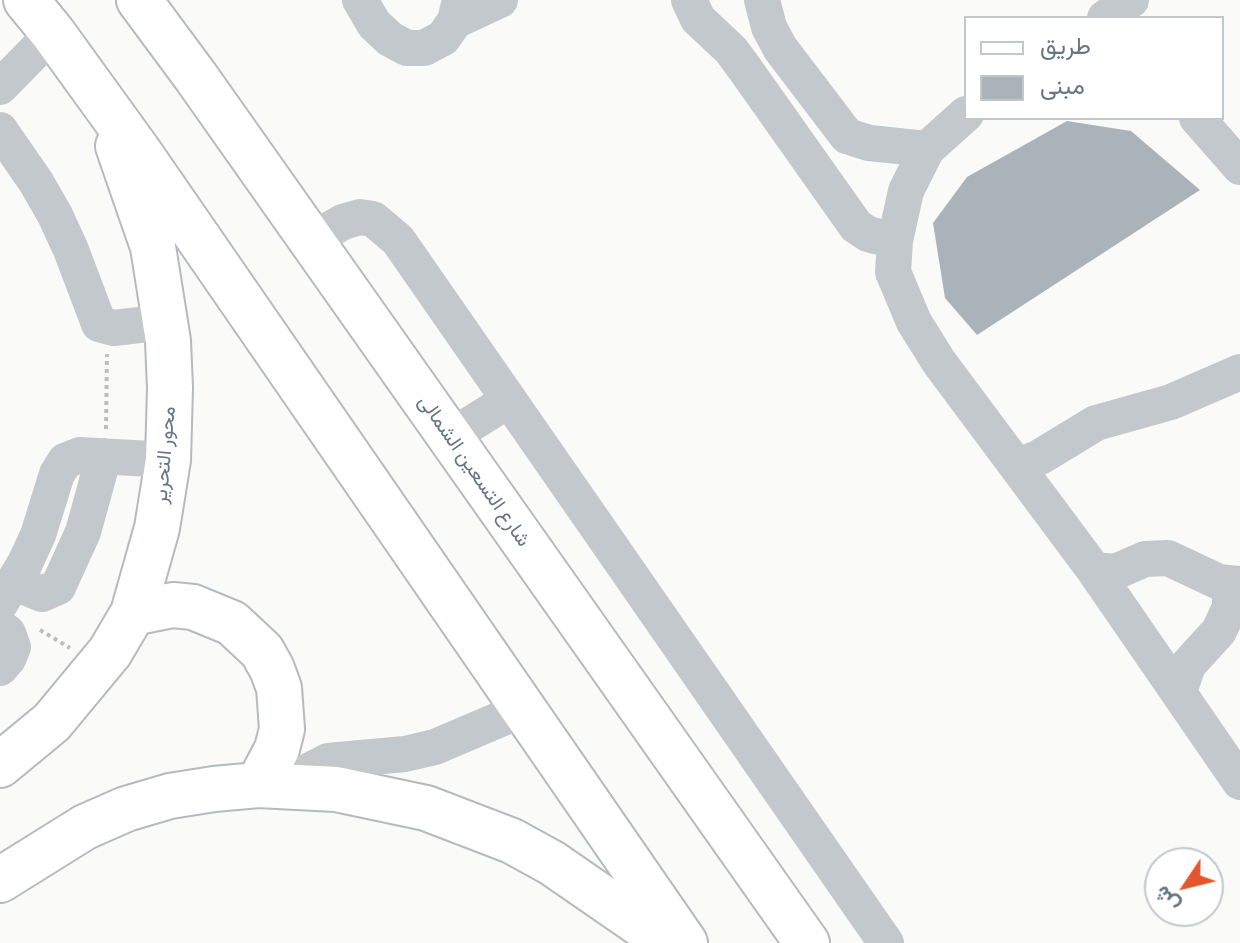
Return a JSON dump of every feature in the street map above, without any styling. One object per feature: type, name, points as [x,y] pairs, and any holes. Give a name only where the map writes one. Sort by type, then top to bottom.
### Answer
[{"type":"main road","points":[[26,0],[102,99],[685,943]]},
{"type":"main road","name":"شارع التسعين الشمالى","points":[[139,0],[807,943]]},
{"type":"main road","name":"محور التحرير","points":[[0,765],[52,722],[100,666],[133,613],[157,528],[168,460],[170,388],[165,322],[153,247],[102,99]]},
{"type":"main road","points":[[133,613],[173,605],[203,610],[232,623],[262,651],[279,688],[282,729],[273,759],[274,785]]},
{"type":"main road","points":[[0,880],[85,827],[126,809],[170,796],[274,785],[336,789],[381,796],[470,823],[512,841],[552,863],[668,943]]},
{"type":"street","points":[[360,0],[374,24],[390,39],[407,48],[424,48],[443,38],[458,10],[500,0]]},
{"type":"street","points":[[689,0],[698,19],[716,34],[745,69],[856,226],[868,234],[895,241]]},
{"type":"street","points":[[762,0],[769,27],[780,48],[847,136],[869,143],[927,149]]},
{"type":"street","points":[[1108,16],[1131,0]]},
{"type":"street","points":[[0,87],[53,33]]},
{"type":"street","points":[[964,116],[927,149],[906,191],[895,241],[893,272],[914,322],[939,362],[1094,570],[1240,782]]},
{"type":"street","points":[[1199,120],[1240,167]]},
{"type":"street","points":[[0,130],[55,215],[99,324],[109,327],[165,322]]},
{"type":"street","points":[[311,240],[343,222],[360,217],[373,219],[398,240],[886,943]]},
{"type":"street","points":[[1019,466],[1096,423],[1171,402],[1240,372]]},
{"type":"street","points":[[450,437],[509,400]]},
{"type":"street","points":[[7,593],[42,594],[58,587],[83,532],[104,456],[168,460]]},
{"type":"street","points":[[1094,570],[1115,572],[1145,559],[1168,558],[1219,582],[1235,584],[1230,607],[1219,631],[1188,665],[1179,692]]},
{"type":"street","points":[[0,668],[13,647],[8,633],[17,627]]},
{"type":"street","points":[[274,785],[328,761],[405,754],[435,747],[524,709]]},
{"type":"path","points":[[104,456],[109,327]]},
{"type":"path","points":[[17,627],[100,666]]},
{"type":"building","points":[[1067,121],[1131,131],[1200,190],[977,335],[945,298],[933,223],[967,177]]}]
